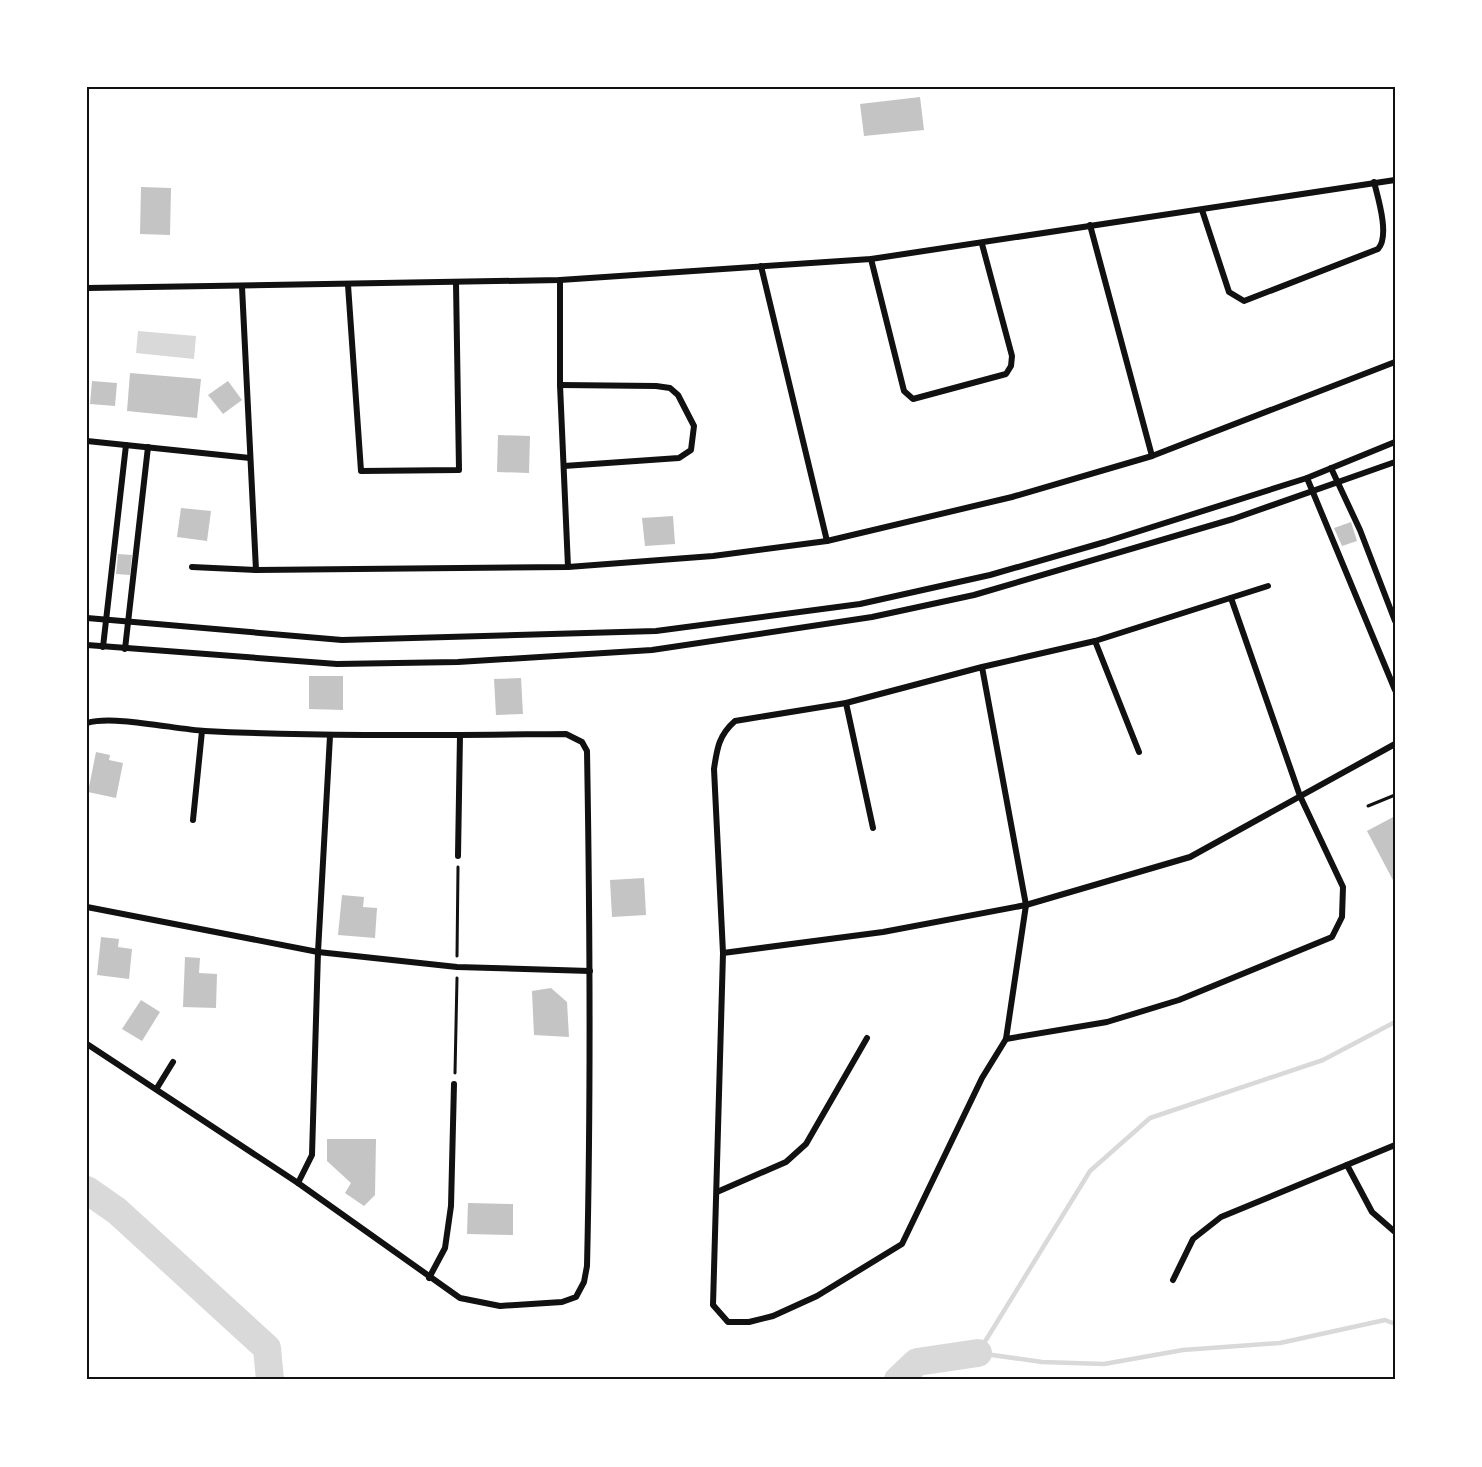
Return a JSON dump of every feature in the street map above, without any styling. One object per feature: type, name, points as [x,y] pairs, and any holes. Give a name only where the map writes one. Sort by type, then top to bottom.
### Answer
[{"type":"street","points":[[87,288],[560,280],[871,259],[1395,180]]},
{"type":"street","points":[[1202,210],[1229,292],[1244,301],[1378,249],[1383,242],[1383,232],[1374,182]]},
{"type":"street","points":[[1090,225],[1152,456]]},
{"type":"street","points":[[871,259],[904,391],[913,399],[1006,374],[1011,366],[1012,356],[982,244]]},
{"type":"street","points":[[761,266],[827,541]]},
{"type":"street","points":[[560,280],[560,385],[568,567]]},
{"type":"street","points":[[348,285],[361,471],[459,471],[456,283]]},
{"type":"street","points":[[243,287],[256,570]]},
{"type":"street","points":[[192,567],[256,570],[568,567],[713,556],[827,541],[1012,497],[1152,456],[1395,362]]},
{"type":"street","points":[[560,385],[670,388],[678,395],[694,426],[691,450],[679,458],[564,466]]},
{"type":"street","points":[[87,441],[250,458]]},
{"type":"street","points":[[87,618],[342,640],[656,631],[860,603],[990,575],[1105,542],[1307,478],[1395,442]]},
{"type":"street","points":[[103,647],[126,445]]},
{"type":"street","points":[[125,649],[148,447]]},
{"type":"street","points":[[87,645],[337,664],[458,662],[652,650],[872,617],[974,595],[1092,562],[1314,493],[1395,462]]},
{"type":"street","points":[[1331,468],[1395,621]]},
{"type":"street","points":[[1307,478],[1395,690]]},
{"type":"street","points":[[982,667],[1026,905],[1006,1038],[982,1078],[902,1244],[817,1296],[773,1316],[750,1322],[728,1322],[713,1305],[723,953],[714,769],[717,747],[723,731],[735,721],[846,703],[982,667],[1095,641],[1268,586]]},
{"type":"street","points":[[1006,1038],[1107,1022],[1179,1000],[1332,937],[1342,917],[1343,887],[1300,796],[1231,598]]},
{"type":"street","points":[[1095,641],[1139,752]]},
{"type":"street","points":[[846,703],[873,828]]},
{"type":"street","points":[[87,723],[104,721],[202,731],[330,736],[566,734],[582,742],[587,751],[590,971],[587,1266],[584,1282],[576,1297],[562,1302],[527,1306],[480,1304],[460,1298],[298,1183],[87,1044]]},
{"type":"street","points":[[193,820],[202,731]]},
{"type":"street","points":[[458,856],[460,735]]},
{"type":"street","points":[[298,1183],[312,1155],[318,952],[330,736]]},
{"type":"street","points":[[723,953],[883,932],[1026,905],[1190,857],[1395,744]]},
{"type":"street","points":[[87,907],[318,952],[457,967],[590,971]]},
{"type":"street","points":[[717,1192],[786,1162],[806,1144],[867,1038]]},
{"type":"street","points":[[157,1088],[173,1062]]},
{"type":"street","points":[[429,1278],[445,1248],[451,1206],[454,1084]]},
{"type":"street","points":[[1173,1280],[1193,1239],[1221,1217],[1395,1145]]},
{"type":"street","points":[[1347,1165],[1372,1212],[1395,1232]]},
{"type":"lane","points":[[1368,807],[1395,795]]},
{"type":"shaded area","points":[[138,331],[196,336],[194,359],[136,353]]},
{"type":"building","points":[[920,97],[924,130],[864,136],[860,104]]},
{"type":"building","points":[[141,187],[171,188],[170,235],[140,234]]},
{"type":"building","points":[[130,373],[201,379],[197,418],[127,411]]},
{"type":"building","points":[[92,381],[117,383],[115,406],[90,404]]},
{"type":"building","points":[[228,381],[242,400],[223,414],[208,395]]},
{"type":"building","points":[[498,435],[530,436],[529,473],[497,472]]},
{"type":"building","points":[[181,508],[211,511],[207,541],[177,537]]},
{"type":"building","points":[[673,516],[675,544],[645,546],[642,518]]},
{"type":"building","points":[[1351,522],[1357,541],[1342,546],[1334,528]]},
{"type":"building","points":[[118,554],[132,555],[130,575],[116,574]]},
{"type":"building","points":[[309,676],[343,676],[343,710],[309,709]]},
{"type":"building","points":[[521,678],[523,714],[496,715],[494,679]]},
{"type":"building","points":[[96,752],[110,755],[109,760],[123,763],[116,798],[88,792]]},
{"type":"building","points":[[1395,816],[1395,884],[1367,831]]},
{"type":"building","points":[[644,878],[646,915],[612,917],[610,880]]},
{"type":"building","points":[[342,895],[364,897],[363,907],[377,908],[375,938],[338,935]]},
{"type":"building","points":[[101,937],[119,939],[118,947],[132,949],[129,979],[97,975]]},
{"type":"building","points":[[185,957],[200,958],[199,973],[217,974],[216,1008],[183,1007]]},
{"type":"building","points":[[551,988],[567,1002],[569,1037],[534,1035],[532,991]]},
{"type":"building","points":[[141,1000],[160,1012],[142,1041],[122,1029]]},
{"type":"building","points":[[327,1139],[376,1139],[375,1195],[364,1206],[345,1193],[351,1183],[327,1161]]},
{"type":"building","points":[[468,1203],[513,1204],[513,1235],[467,1234]]},
{"type":"waterway","points":[[1395,1022],[1323,1060],[1150,1118],[1090,1171],[978,1353],[1042,1362],[1104,1364],[1183,1350],[1280,1343],[1385,1320],[1395,1324]]},
{"type":"waterway","points":[[87,1190],[117,1211],[267,1348],[270,1380]]},
{"type":"waterway","points":[[898,1380],[917,1362],[978,1353]]}]
